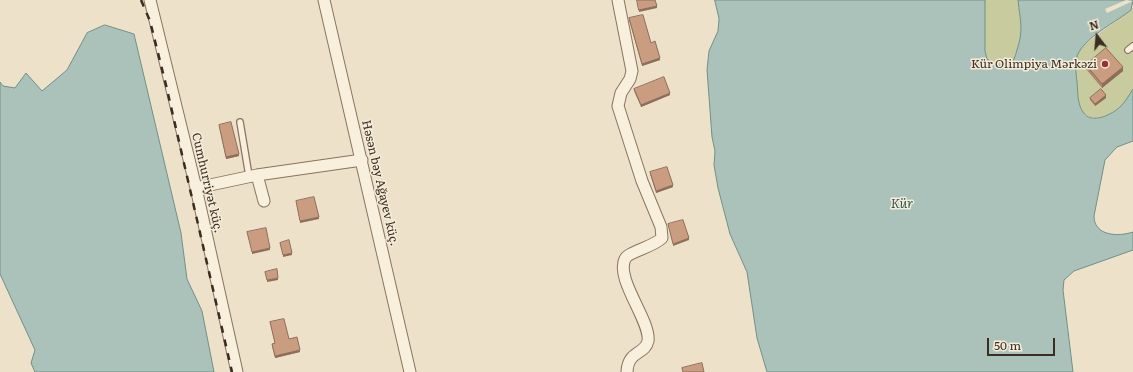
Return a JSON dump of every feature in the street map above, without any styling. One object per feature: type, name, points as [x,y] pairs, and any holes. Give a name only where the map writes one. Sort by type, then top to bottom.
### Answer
[{"type":"street","name":"Cumhurriyət küç.","points":[[150,0],[196,188],[237,372]]},
{"type":"street","name":"Həsən bəy Ağayev küç.","points":[[324,0],[410,372]]},
{"type":"street","points":[[618,0],[632,71],[630,79],[621,93],[618,106],[642,181],[656,213],[662,238],[656,244],[628,254],[624,259],[623,269],[627,284],[644,325],[648,340],[644,348],[636,352],[628,362],[627,372]]},
{"type":"street","points":[[196,188],[253,176],[362,160]]},
{"type":"street","points":[[253,176],[264,201]]},
{"type":"lane","points":[[240,122],[253,176]]},
{"type":"green space","name":"Kür Olimpiya Mərkəzi","points":[[985,0],[1018,0],[1021,25],[1019,43],[1014,59],[1008,66],[995,65],[987,59],[985,51]]},
{"type":"green space","name":"Kür Olimpiya Mərkəzi","points":[[1133,8],[1133,88],[1131,94],[1114,112],[1107,116],[1092,118],[1086,115],[1083,111],[1078,96],[1076,78],[1077,56],[1084,45]]},
{"type":"water","name":"Kür","points":[[715,0],[985,0],[985,51],[987,59],[995,65],[1008,66],[1014,59],[1019,43],[1021,25],[1018,0],[1133,0],[1131,10],[1089,40],[1083,46],[1076,59],[1079,101],[1081,109],[1087,116],[1096,118],[1112,113],[1123,104],[1133,89],[1133,141],[1117,147],[1105,160],[1094,216],[1095,223],[1102,231],[1114,234],[1127,234],[1133,232],[1133,250],[1074,271],[1064,280],[1063,290],[1073,372],[767,372],[757,338],[747,272],[730,234],[718,188],[714,165],[715,151],[712,137],[707,70],[709,51],[718,31],[719,19]]},
{"type":"water","points":[[105,25],[134,34],[181,233],[187,279],[202,311],[214,372],[35,372],[31,363],[35,350],[0,274],[0,82],[3,86],[15,88],[26,73],[42,91],[67,70],[87,33]]},
{"type":"pier","points":[[1126,0],[1133,1],[1107,13],[1105,9]]},
{"type":"building","points":[[637,0],[655,0],[657,6],[639,10]]},
{"type":"building","points":[[643,15],[651,43],[655,41],[660,58],[642,64],[629,18]]},
{"type":"building","points":[[1106,48],[1123,67],[1102,84],[1086,65]]},
{"type":"building","points":[[664,77],[670,93],[641,105],[634,89]]},
{"type":"building","points":[[1101,89],[1106,95],[1095,104],[1090,98]]},
{"type":"building","points":[[231,122],[239,154],[226,157],[219,125]]},
{"type":"building","points":[[667,167],[673,185],[656,191],[650,172]]},
{"type":"building","points":[[314,197],[319,217],[300,221],[296,201]]},
{"type":"building","points":[[683,220],[689,238],[673,244],[668,224]]},
{"type":"building","points":[[266,228],[270,248],[252,252],[247,232]]},
{"type":"building","points":[[289,240],[292,253],[283,255],[280,243]]},
{"type":"building","points":[[277,269],[278,278],[267,280],[265,272]]},
{"type":"building","points":[[284,319],[289,339],[297,337],[300,350],[275,356],[272,344],[275,343],[270,322]]},
{"type":"building","points":[[702,363],[704,372],[683,372],[682,368]]},
{"type":"railway","points":[[141,0],[150,21],[166,85],[232,372]]},
{"type":"place","name":"Kür Olimpiya Mərkəzi","points":[[1105,64]]}]
